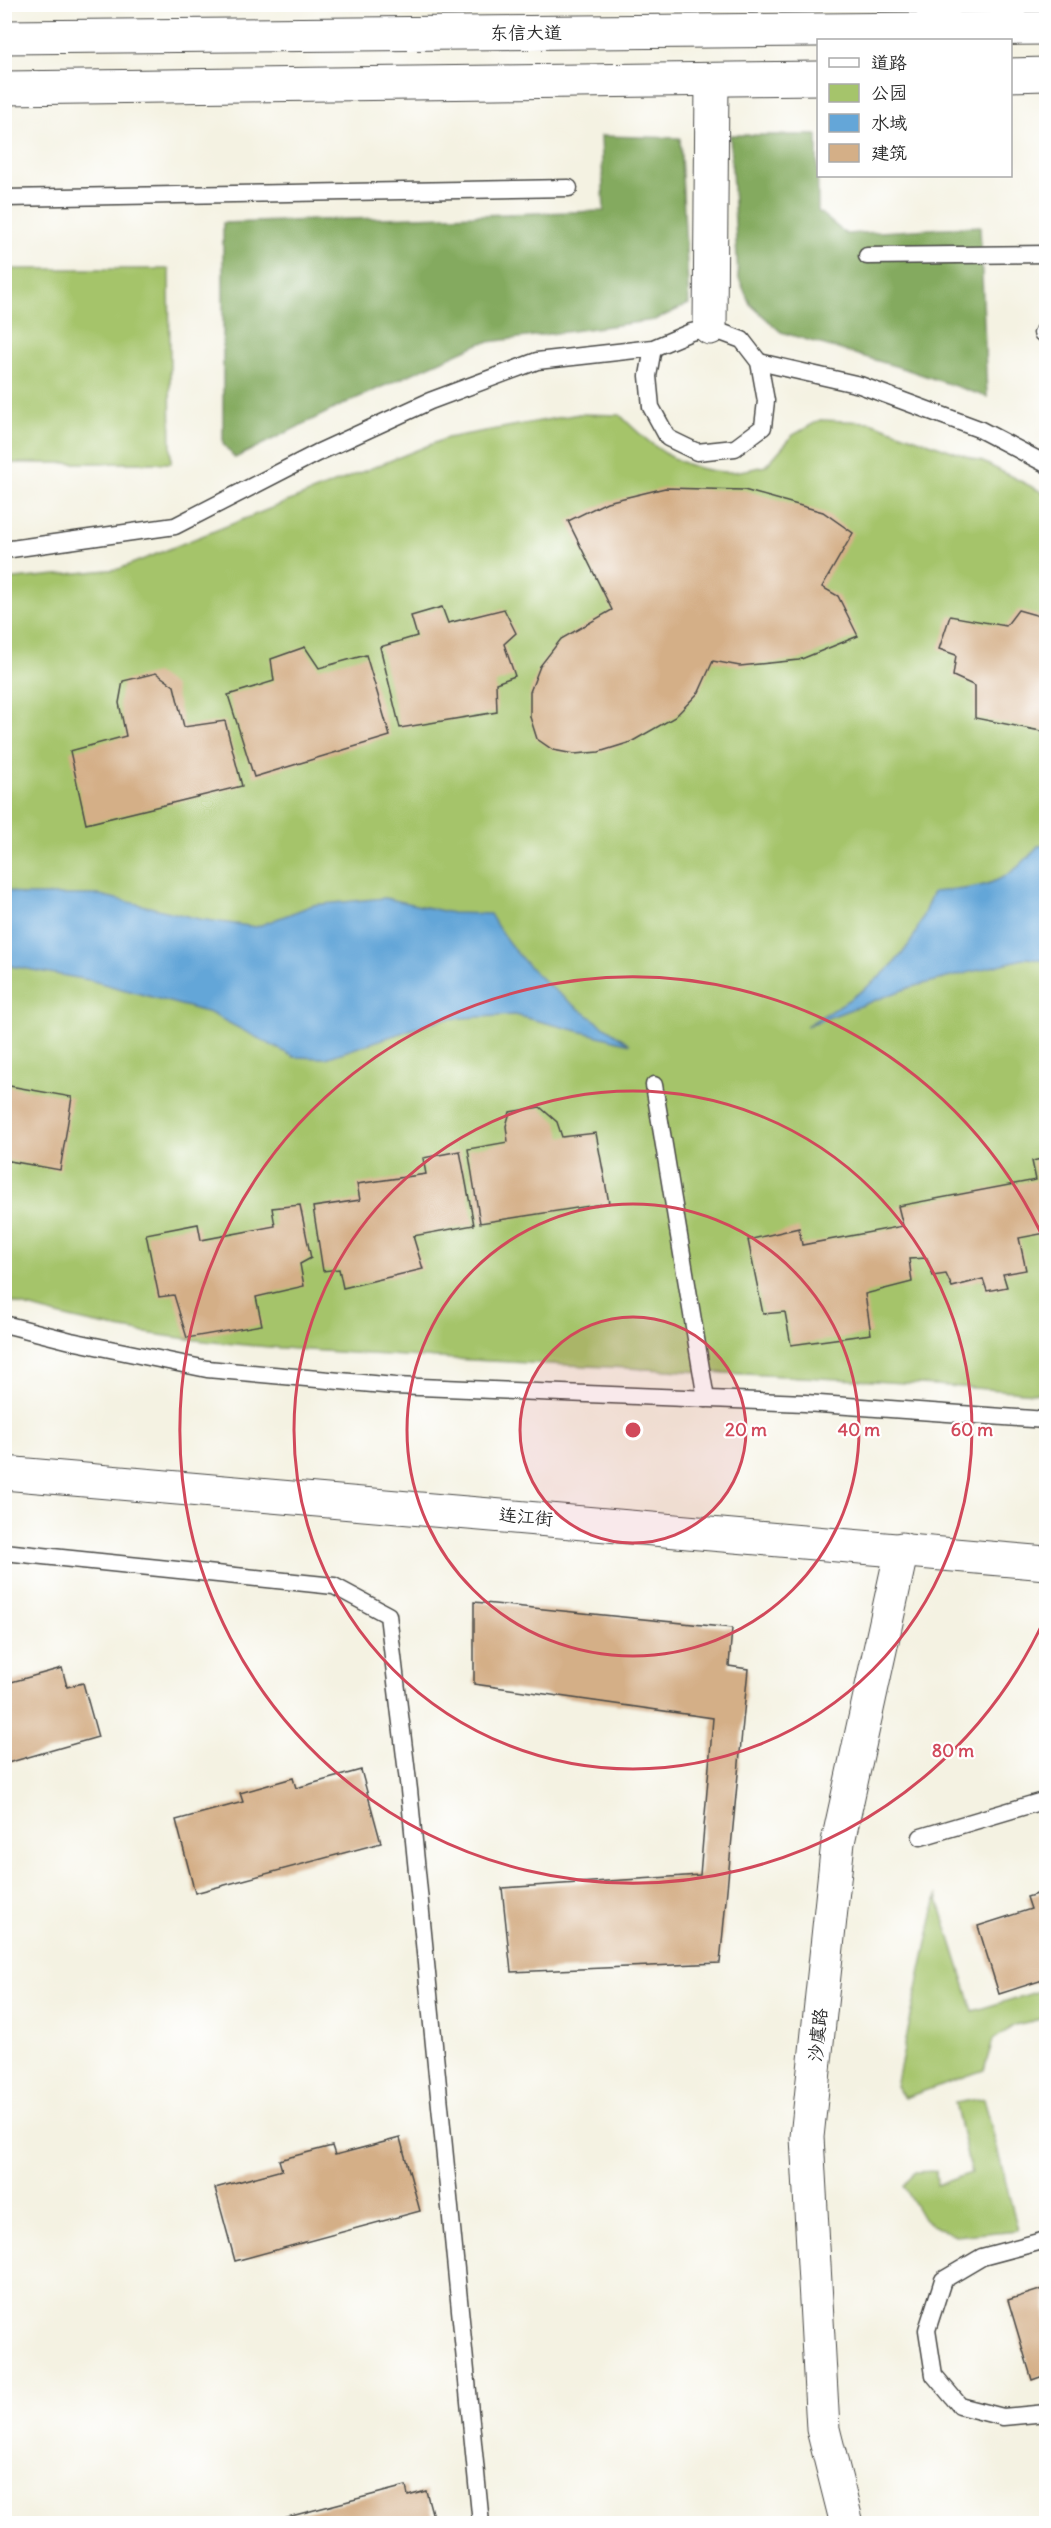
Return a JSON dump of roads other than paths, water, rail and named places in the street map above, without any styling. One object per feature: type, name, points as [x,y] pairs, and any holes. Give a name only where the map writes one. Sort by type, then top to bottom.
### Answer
[{"type":"street","name":"东信大道","points":[[4,37],[952,17],[1047,28]]},
{"type":"street","points":[[1012,75],[1047,74]]},
{"type":"street","points":[[4,88],[817,78]]},
{"type":"street","points":[[710,328],[712,81]]},
{"type":"street","name":"连江街","points":[[4,1473],[1047,1563]]},
{"type":"street","name":"沙虞路","points":[[847,2523],[823,2429],[807,2136],[838,1842],[902,1550]]},
{"type":"lane","points":[[4,198],[569,188]]},
{"type":"lane","points":[[867,256],[1047,254]]},
{"type":"lane","points":[[4,550],[175,526],[317,453],[430,400],[537,361],[652,348],[691,332],[710,328],[742,340],[759,362],[766,400],[763,428],[735,448],[697,452],[668,438],[651,407],[648,376],[652,348]]},
{"type":"lane","points":[[759,362],[860,385],[979,429],[1047,464]]},
{"type":"lane","points":[[654,1085],[706,1399]]},
{"type":"lane","points":[[4,1324],[71,1341],[207,1369],[395,1386],[706,1399],[1047,1420]]},
{"type":"lane","points":[[4,1552],[334,1586],[388,1615],[409,1790],[481,2523]]},
{"type":"lane","points":[[921,1837],[1047,1800]]},
{"type":"lane","points":[[1047,2240],[982,2257],[943,2280],[927,2330],[934,2375],[960,2406],[1004,2417],[1047,2413]]},
{"type":"water","points":[[1046,845],[1046,961],[1027,958],[911,987],[806,1026],[863,990],[889,969],[914,937],[933,892],[965,889],[992,882],[1015,870],[1038,846]]},
{"type":"water","points":[[4,889],[23,895],[100,895],[199,919],[256,927],[313,905],[385,898],[452,913],[490,914],[503,935],[534,972],[590,1017],[630,1044],[515,1015],[443,1019],[326,1058],[294,1057],[210,1013],[89,980],[5,965]]}]
